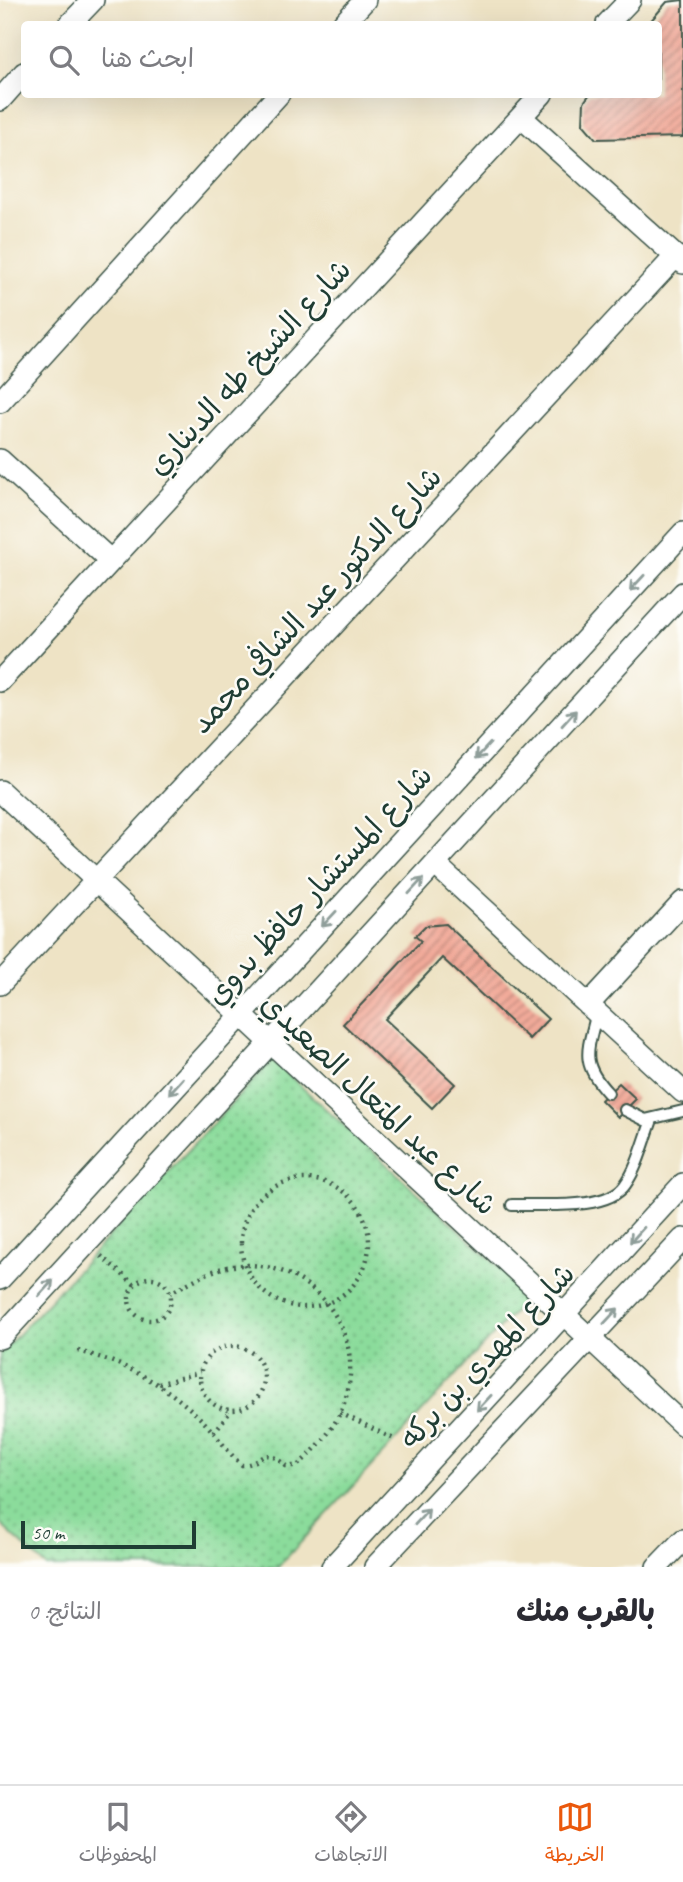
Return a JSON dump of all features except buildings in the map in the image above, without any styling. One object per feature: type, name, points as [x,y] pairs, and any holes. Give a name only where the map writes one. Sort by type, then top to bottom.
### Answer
[{"type":"street","points":[[73,21],[93,0]]},
{"type":"street","points":[[346,21],[365,0]]},
{"type":"street","points":[[610,21],[629,0]]},
{"type":"street","points":[[0,100],[21,77]]},
{"type":"street","points":[[0,402],[275,98]]},
{"type":"street","name":"شارع الشيخ طه الديناري","points":[[0,681],[539,98]]},
{"type":"street","points":[[522,117],[679,259]]},
{"type":"street","name":"شارع الدكتور عبد الشافي محمد","points":[[0,984],[679,259]]},
{"type":"street","points":[[0,460],[111,561]]},
{"type":"street","name":"شارع المستشار حافظ بدوي","points":[[0,1279],[683,533]]},
{"type":"street","points":[[0,1338],[683,593]]},
{"type":"street","name":"شارع عبد المتعال الصعيدي","points":[[0,791],[683,1425]]},
{"type":"street","points":[[436,865],[683,1092]]},
{"type":"street","points":[[593,1009],[683,902]]},
{"type":"street","name":"شارع المهدي بن بركه","points":[[332,1567],[564,1317],[683,1184]]},
{"type":"street","points":[[375,1567],[683,1239]]},
{"type":"street","points":[[657,1567],[683,1540]]},
{"type":"lane","points":[[593,1009],[588,1066],[608,1093]]},
{"type":"lane","points":[[625,1110],[637,1119],[652,1120],[683,1111]]},
{"type":"lane","points":[[512,1205],[593,1202],[611,1198],[629,1178],[652,1120]]},
{"type":"path","points":[[311,1179],[332,1185],[350,1197],[359,1208],[365,1221],[369,1249],[363,1269],[351,1287],[327,1303],[313,1306],[285,1303],[261,1289],[245,1265],[242,1237],[244,1223],[259,1199],[270,1189],[297,1180],[311,1179]]},
{"type":"path","points":[[87,1245],[135,1285]]},
{"type":"path","points":[[78,1351],[132,1368],[159,1384],[214,1432],[242,1465],[249,1464],[264,1454],[293,1467],[322,1442],[340,1413],[347,1395],[350,1356],[342,1328],[327,1303],[299,1279],[273,1269],[245,1265],[206,1274],[170,1293]]},
{"type":"path","points":[[155,1279],[167,1286],[171,1301],[163,1316],[146,1320],[132,1310],[130,1302],[135,1285],[155,1279]]},
{"type":"path","points":[[227,1346],[246,1348],[261,1361],[265,1380],[258,1398],[250,1405],[232,1410],[223,1409],[207,1399],[202,1391],[200,1372],[209,1355],[227,1346]]},
{"type":"path","points":[[159,1384],[200,1372]]},
{"type":"path","points":[[214,1432],[232,1410]]},
{"type":"path","points":[[340,1413],[394,1439]]},
{"type":"green space","points":[[272,1060],[530,1295],[278,1567],[47,1567],[0,1524],[0,1354]]}]
